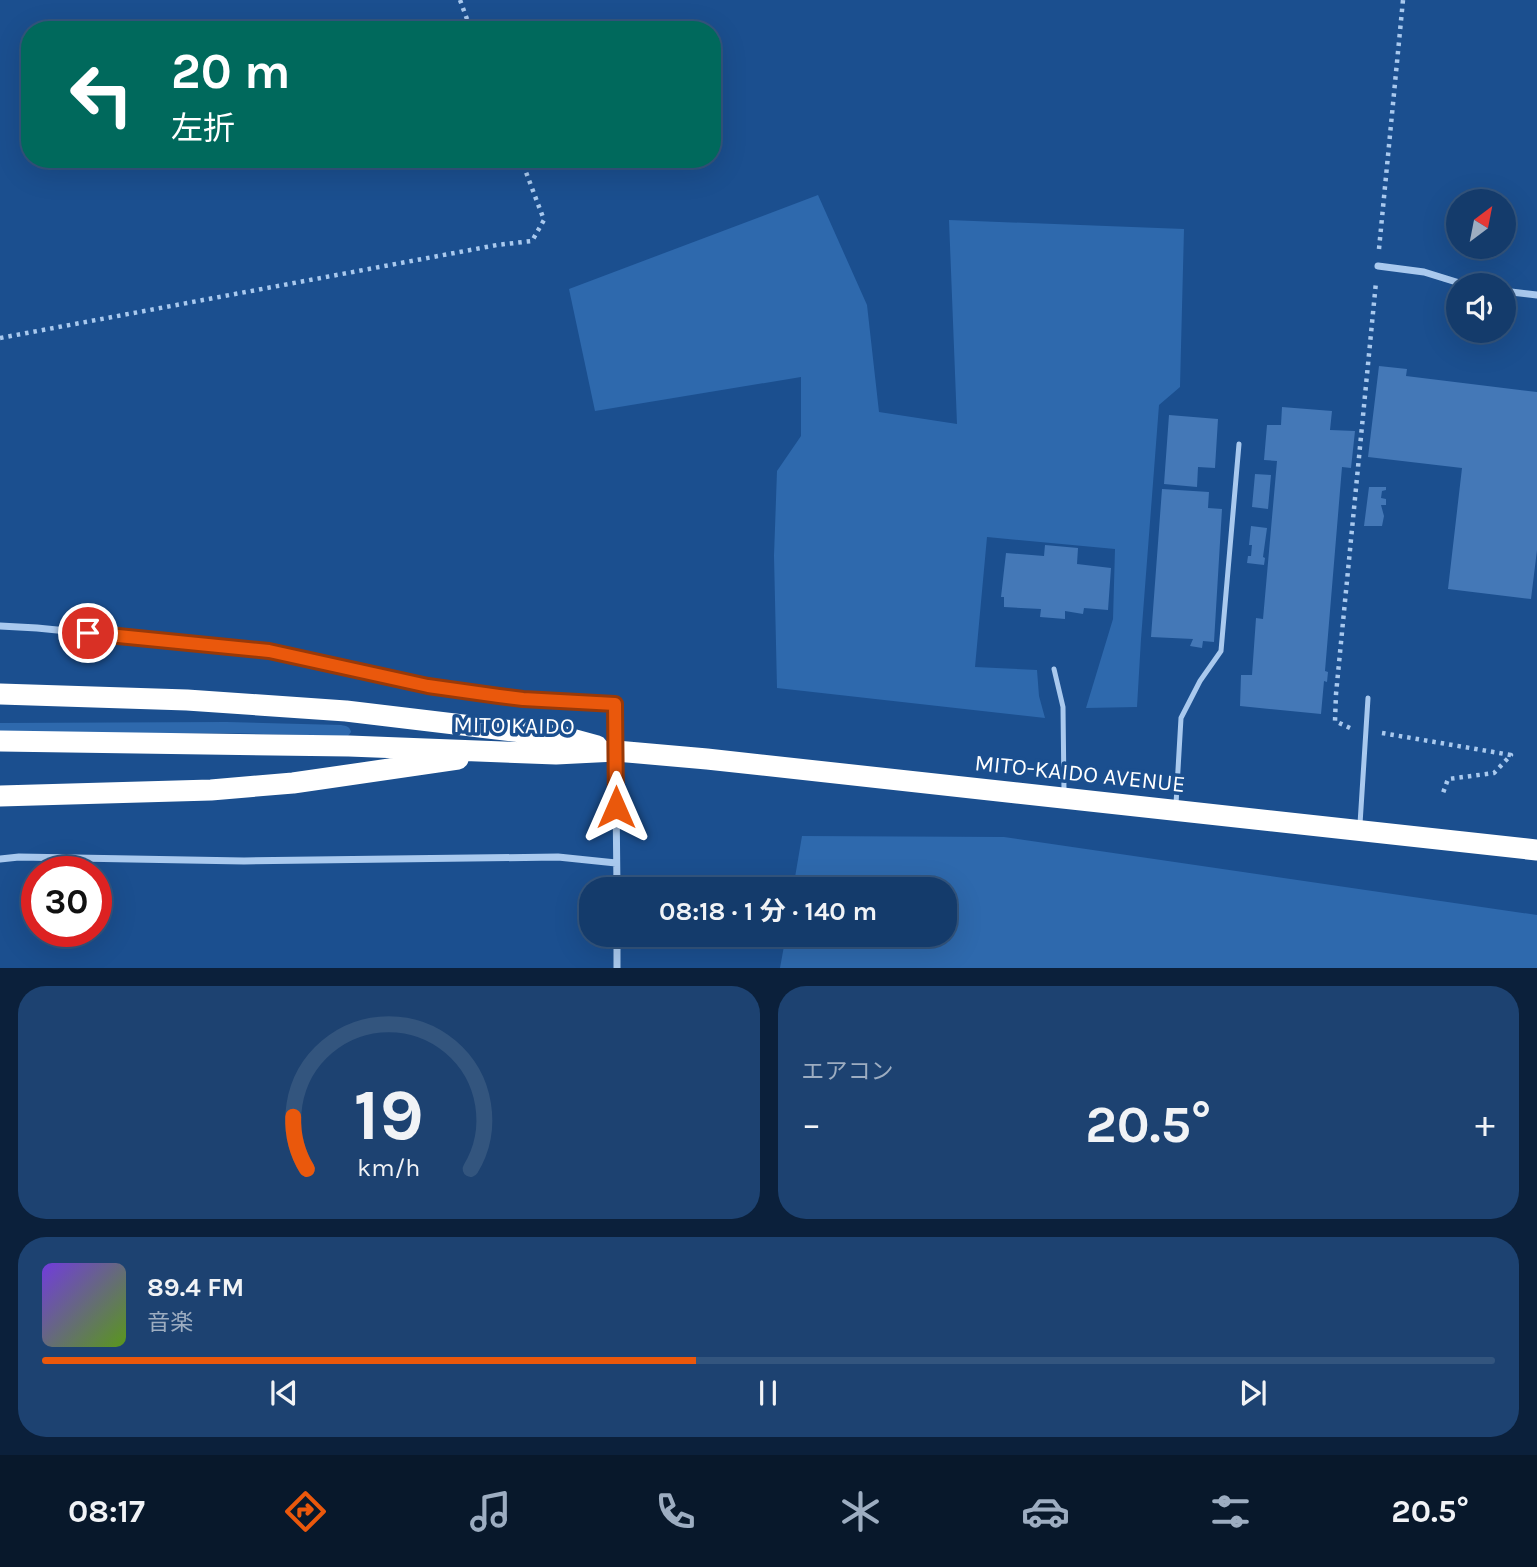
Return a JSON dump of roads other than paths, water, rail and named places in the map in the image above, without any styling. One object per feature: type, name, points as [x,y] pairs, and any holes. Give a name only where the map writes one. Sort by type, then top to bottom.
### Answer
[{"type":"highway","name":"MITO KAIDO","points":[[0,694],[187,699],[346,711],[564,737],[616,751]]},
{"type":"highway","name":"MITO KAIDO","points":[[0,741],[270,744],[556,754],[616,751]]},
{"type":"highway","points":[[0,796],[212,790],[293,783],[457,760],[480,751]]},
{"type":"highway","name":"MITO-KAIDO AVENUE","points":[[616,751],[721,760],[1537,850]]},
{"type":"street","points":[[1378,265],[1424,272],[1446,279]]},
{"type":"street","points":[[1516,293],[1537,295]]},
{"type":"street","points":[[0,626],[269,651],[428,686],[523,699],[615,704],[617,877]]},
{"type":"street","points":[[0,859],[19,857],[244,861],[558,857],[617,863]]},
{"type":"street","points":[[617,947],[617,968]]},
{"type":"lane","points":[[1176,810],[1181,718],[1200,681],[1221,651],[1239,444]]},
{"type":"lane","points":[[1054,668],[1063,707],[1064,798]]},
{"type":"lane","points":[[1360,831],[1368,698]]}]
